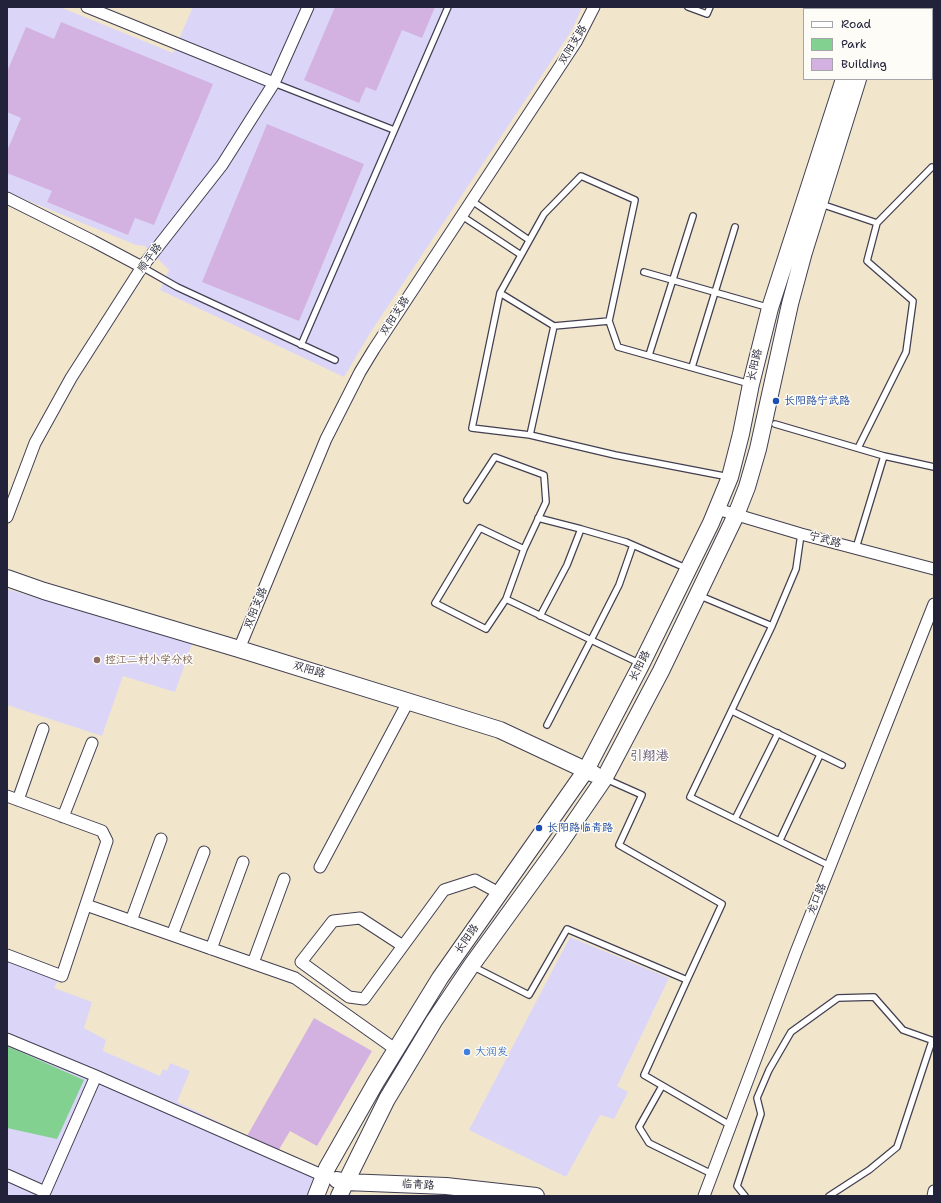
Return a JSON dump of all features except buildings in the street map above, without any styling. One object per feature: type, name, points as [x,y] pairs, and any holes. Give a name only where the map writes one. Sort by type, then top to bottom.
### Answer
[{"type":"main road","name":"长阳路","points":[[316,1196],[327,1168],[395,1049],[440,978],[586,770],[641,665],[711,523],[730,477],[742,434],[750,384],[770,308],[844,80]]},
{"type":"main road","name":"长阳路","points":[[342,1189],[387,1099],[410,1060],[471,966],[558,846],[604,779],[661,671],[736,515],[747,487],[758,449],[790,304],[858,80]]},
{"type":"main road","name":"双阳路","points":[[7,578],[44,591],[409,700],[500,730],[604,779]]},
{"type":"main road","name":"临青路","points":[[324,1176],[342,1189],[446,1186],[530,1196]]},
{"type":"street","points":[[87,7],[274,83]]},
{"type":"street","name":"顺平路","points":[[7,517],[35,443],[70,378],[142,267],[222,165],[274,83],[308,7]]},
{"type":"street","name":"双阳支路","points":[[239,648],[326,439],[374,349],[576,42],[594,7]]},
{"type":"street","points":[[7,198],[93,240],[142,267]]},
{"type":"street","name":"宁武路","points":[[717,509],[801,534],[934,569]]},
{"type":"street","name":"龙口路","points":[[704,1196],[830,866],[934,604]]},
{"type":"street","points":[[320,867],[409,700]]},
{"type":"street","points":[[18,800],[43,729]]},
{"type":"street","points":[[63,817],[92,743]]},
{"type":"street","points":[[7,796],[102,831],[107,841],[62,976],[7,955]]},
{"type":"street","points":[[131,921],[161,839]]},
{"type":"street","points":[[172,935],[204,852]]},
{"type":"street","points":[[211,949],[243,862]]},
{"type":"street","points":[[252,963],[284,879]]},
{"type":"street","points":[[403,946],[360,918],[333,921],[301,962],[349,997],[364,999],[403,946],[444,890],[475,880],[499,893]]},
{"type":"street","points":[[86,905],[295,978],[395,1049]]},
{"type":"street","points":[[7,1039],[96,1076],[324,1176]]},
{"type":"street","points":[[7,1175],[45,1192],[96,1076]]},
{"type":"street","points":[[933,1196],[934,1191]]},
{"type":"lane","points":[[301,345],[448,7]]},
{"type":"lane","points":[[688,7],[707,14],[710,7]]},
{"type":"lane","points":[[274,83],[394,130]]},
{"type":"lane","points":[[858,448],[906,352],[913,301],[867,261],[877,223],[932,167],[934,168]]},
{"type":"lane","points":[[730,477],[615,455],[530,435],[472,428],[500,293],[544,214],[580,176],[635,200],[609,321],[618,347],[750,384]]},
{"type":"lane","points":[[472,201],[529,240]]},
{"type":"lane","points":[[819,204],[877,223]]},
{"type":"lane","points":[[462,216],[521,255]]},
{"type":"lane","points":[[649,355],[693,216]]},
{"type":"lane","points":[[692,367],[735,227]]},
{"type":"lane","points":[[142,267],[178,287],[335,360]]},
{"type":"lane","points":[[644,272],[770,308]]},
{"type":"lane","points":[[500,293],[554,326],[609,321]]},
{"type":"lane","points":[[530,435],[554,326]]},
{"type":"lane","points":[[775,424],[884,456],[934,467]]},
{"type":"lane","points":[[856,548],[884,456]]},
{"type":"lane","points":[[467,500],[495,457],[544,475],[546,502],[524,548],[506,599],[486,629],[435,603],[480,528],[524,548]]},
{"type":"lane","points":[[538,518],[633,545],[688,570]]},
{"type":"lane","points":[[540,616],[567,565],[581,529]]},
{"type":"lane","points":[[801,534],[796,569],[772,626],[690,797],[780,840],[830,866]]},
{"type":"lane","points":[[547,725],[619,585],[633,545]]},
{"type":"lane","points":[[698,595],[772,626]]},
{"type":"lane","points":[[506,599],[641,665]]},
{"type":"lane","points":[[732,711],[842,765]]},
{"type":"lane","points":[[735,819],[778,733]]},
{"type":"lane","points":[[780,840],[820,755]]},
{"type":"lane","points":[[604,779],[642,795],[619,846],[722,904],[644,1075],[730,1125]]},
{"type":"lane","points":[[471,966],[529,995],[567,929],[687,980]]},
{"type":"lane","points":[[745,1196],[737,1186],[761,1114],[757,1098],[769,1070],[791,1032],[838,998],[874,997],[903,1030],[933,1041],[897,1147],[869,1170],[829,1196]]},
{"type":"lane","points":[[662,1086],[639,1127],[650,1143],[712,1174]]},
{"type":"shaded area","points":[[7,7],[60,7],[173,53],[193,7],[582,7],[572,30],[370,333],[344,377],[160,290],[169,270],[145,246],[136,245],[7,192]]},
{"type":"shaded area","name":"控江二村小学分校","points":[[7,589],[192,644],[175,692],[123,676],[102,736],[7,705]]},
{"type":"shaded area","points":[[570,937],[669,978],[617,1086],[628,1092],[614,1119],[600,1115],[566,1177],[469,1130]]},
{"type":"shaded area","points":[[7,954],[60,977],[54,988],[92,1002],[84,1028],[106,1040],[103,1051],[160,1076],[163,1069],[167,1071],[170,1063],[190,1071],[177,1102],[318,1170],[306,1196],[7,1196]]},
{"type":"green space","points":[[7,1046],[84,1080],[57,1139],[7,1128]]},
{"type":"place","name":"长阳路宁武路","points":[[776,401]]},
{"type":"place","name":"控江二村小学分校","points":[[97,660]]},
{"type":"place","name":"长阳路临青路","points":[[539,828]]},
{"type":"place","name":"大润发","points":[[467,1052]]},
{"type":"district","name":"引翔港","points":[[649,757]]}]
